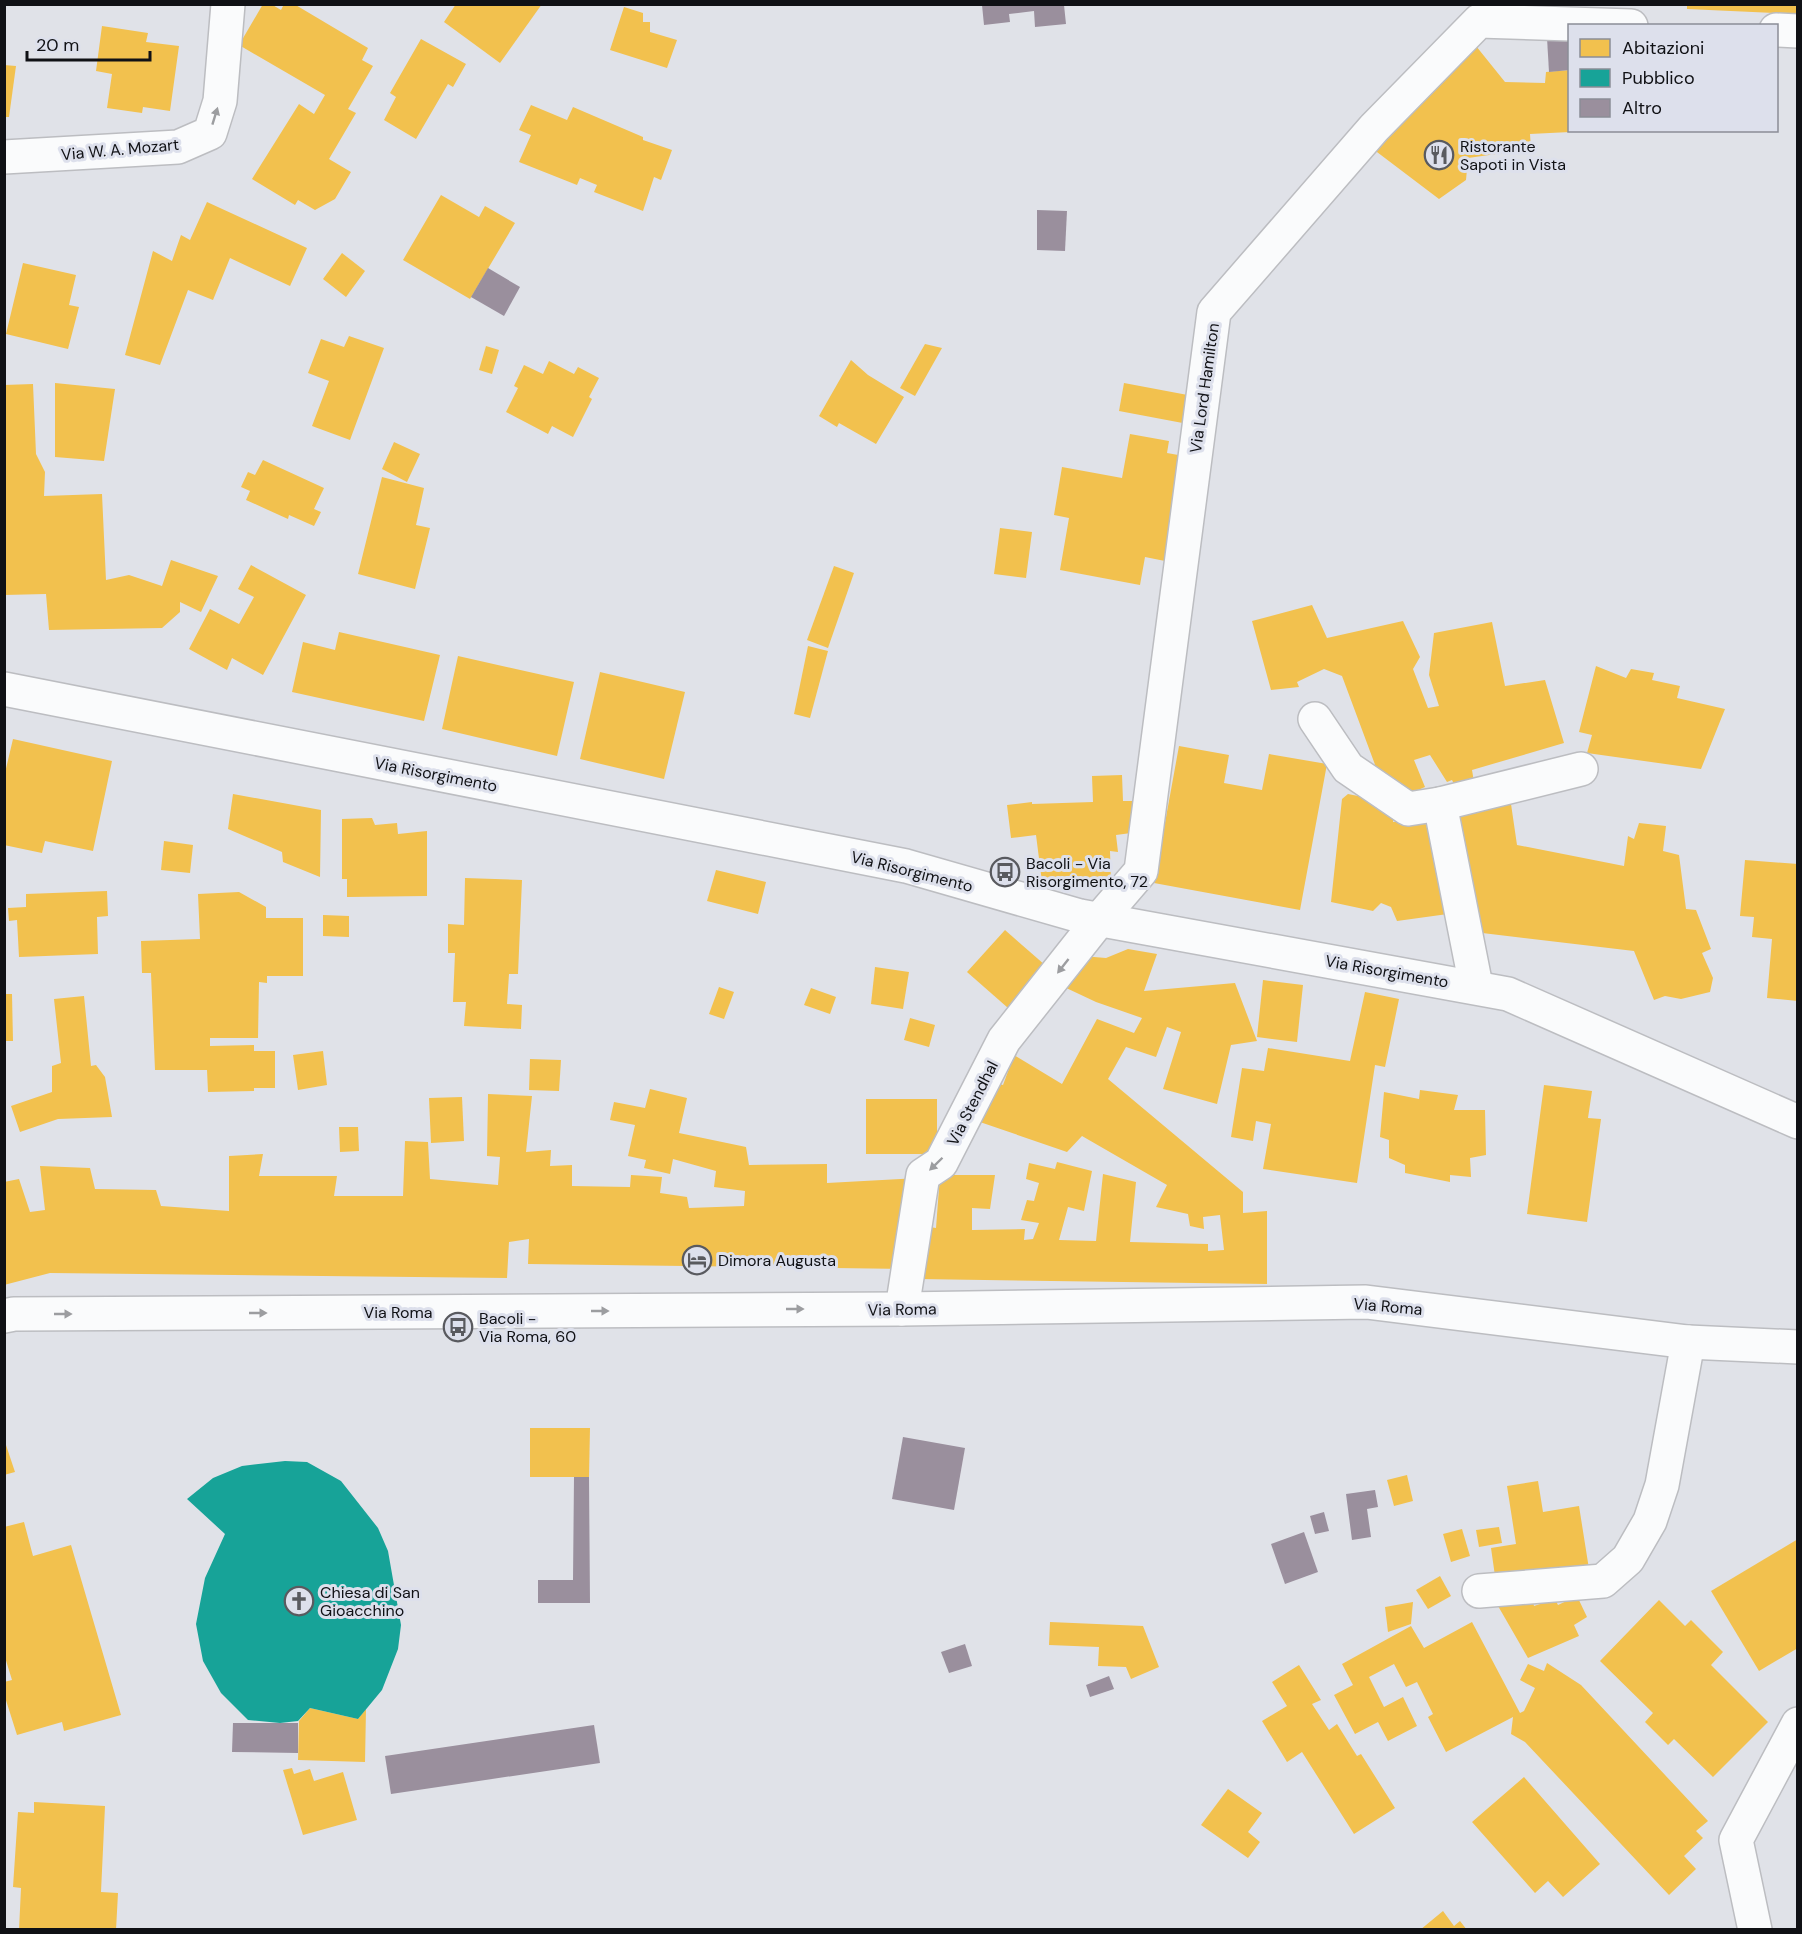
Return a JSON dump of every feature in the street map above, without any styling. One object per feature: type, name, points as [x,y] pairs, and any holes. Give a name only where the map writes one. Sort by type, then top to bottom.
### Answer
[{"type":"street","name":"Via W. A. Mozart","points":[[4,157],[178,147],[210,133],[220,101],[228,4]]},
{"type":"street","name":"Via Lord Hamilton","points":[[1099,920],[1140,871],[1214,312],[1374,128],[1479,21],[1570,24]]},
{"type":"street","points":[[1778,30],[1797,31]]},
{"type":"street","name":"Via Risorgimento","points":[[4,689],[906,866],[1099,920],[1476,986],[1508,994],[1797,1122]]},
{"type":"street","points":[[1315,719],[1348,768],[1408,809],[1440,804],[1581,769]]},
{"type":"street","points":[[1440,804],[1476,986]]},
{"type":"street","name":"Via Stendhal","points":[[902,1309],[924,1175],[941,1163],[1004,1040],[1099,920]]},
{"type":"street","name":"Via Roma","points":[[4,1316],[14,1314],[902,1309],[1366,1302],[1688,1342],[1797,1347]]},
{"type":"street","points":[[1479,1591],[1603,1581],[1628,1559],[1650,1521],[1662,1485],[1688,1342]]},
{"type":"street","points":[[1755,1929],[1736,1840],[1797,1724]]},
{"type":"building: Abitazioni","points":[[263,4],[271,4],[281,10],[284,4],[294,4],[368,48],[362,60],[373,66],[348,109],[356,113],[329,159],[351,172],[335,199],[315,210],[298,200],[295,205],[252,179],[299,104],[314,114],[325,95],[239,45]]},
{"type":"building: Abitazioni","points":[[456,4],[542,4],[500,63],[444,22]]},
{"type":"building: Abitazioni","points":[[1687,4],[1798,4],[1798,14],[1687,9]]},
{"type":"building: Abitazioni","points":[[624,7],[643,13],[643,22],[650,22],[650,32],[677,40],[667,68],[610,50]]},
{"type":"building: Abitazioni","points":[[102,26],[148,33],[146,42],[179,46],[170,111],[143,107],[142,113],[107,108],[112,74],[96,71]]},
{"type":"building: Abitazioni","points":[[421,39],[466,64],[453,87],[448,84],[416,139],[384,120],[396,97],[390,93]]},
{"type":"building: Abitazioni","points":[[1476,46],[1505,82],[1545,83],[1546,72],[1568,70],[1568,132],[1570,132],[1530,134],[1531,149],[1468,158],[1466,180],[1439,199],[1373,149]]},
{"type":"building: Abitazioni","points":[[4,65],[16,66],[9,117],[4,117]]},
{"type":"building: Abitazioni","points":[[531,105],[567,120],[573,107],[643,137],[643,140],[672,150],[661,180],[654,177],[643,211],[594,192],[597,185],[580,178],[577,185],[519,162],[531,135],[519,130]]},
{"type":"building: Abitazioni","points":[[441,195],[479,217],[485,206],[515,223],[470,299],[403,260]]},
{"type":"building: Abitazioni","points":[[207,202],[307,248],[290,286],[230,258],[213,300],[188,290],[160,365],[125,355],[153,251],[172,261],[181,235],[190,240]]},
{"type":"building: Abitazioni","points":[[342,253],[365,271],[346,297],[323,279]]},
{"type":"building: Abitazioni","points":[[23,263],[76,275],[69,305],[79,307],[68,349],[6,334]]},
{"type":"building: Abitazioni","points":[[349,336],[384,348],[350,440],[312,426],[329,381],[308,373],[321,339],[344,347]]},
{"type":"building: Abitazioni","points":[[925,344],[942,348],[915,396],[900,388]]},
{"type":"building: Abitazioni","points":[[486,346],[499,350],[492,374],[479,370]]},
{"type":"building: Abitazioni","points":[[851,360],[868,375],[904,397],[876,444],[839,423],[837,427],[819,416]]},
{"type":"building: Abitazioni","points":[[549,361],[574,374],[578,367],[599,378],[589,397],[592,399],[573,437],[552,426],[548,434],[506,412],[518,388],[514,386],[524,365],[543,374]]},
{"type":"building: Abitazioni","points":[[55,383],[115,389],[104,461],[55,457]]},
{"type":"building: Abitazioni","points":[[1124,383],[1193,396],[1188,424],[1119,411]]},
{"type":"building: Abitazioni","points":[[33,384],[36,454],[45,472],[44,496],[102,494],[106,580],[129,575],[162,586],[171,560],[218,576],[201,612],[180,602],[180,612],[162,628],[49,630],[46,594],[4,595],[4,385]]},
{"type":"building: Abitazioni","points":[[1130,434],[1169,441],[1167,453],[1184,456],[1165,561],[1145,557],[1140,585],[1060,570],[1069,518],[1054,515],[1062,467],[1122,478]]},
{"type":"building: Abitazioni","points":[[394,442],[420,454],[407,482],[382,469]]},
{"type":"building: Abitazioni","points":[[263,460],[324,488],[314,509],[321,512],[314,526],[289,515],[288,519],[246,500],[250,491],[241,487],[248,472],[255,475]]},
{"type":"building: Abitazioni","points":[[382,477],[424,488],[416,525],[430,528],[415,589],[358,574]]},
{"type":"building: Abitazioni","points":[[1000,528],[1032,532],[1026,578],[994,574]]},
{"type":"building: Abitazioni","points":[[251,565],[306,595],[263,675],[232,658],[227,670],[189,649],[210,609],[239,624],[254,597],[238,589]]},
{"type":"building: Abitazioni","points":[[834,566],[854,573],[828,648],[807,640]]},
{"type":"building: Abitazioni","points":[[1312,605],[1327,638],[1403,621],[1420,657],[1413,669],[1428,708],[1439,706],[1429,675],[1434,633],[1492,622],[1505,686],[1545,680],[1564,743],[1472,770],[1474,782],[1456,788],[1452,780],[1447,782],[1430,755],[1414,760],[1425,787],[1409,794],[1377,770],[1342,676],[1324,669],[1297,682],[1299,687],[1271,690],[1252,621]]},
{"type":"building: Abitazioni","points":[[339,632],[440,655],[424,721],[292,692],[303,642],[335,650]]},
{"type":"building: Abitazioni","points":[[808,646],[828,651],[810,718],[794,714]]},
{"type":"building: Abitazioni","points":[[458,656],[574,682],[557,756],[442,729]]},
{"type":"building: Abitazioni","points":[[1596,666],[1626,678],[1631,669],[1654,673],[1652,680],[1680,686],[1677,698],[1725,709],[1701,769],[1587,753],[1592,735],[1579,732]]},
{"type":"building: Abitazioni","points":[[600,672],[685,692],[664,779],[580,759]]},
{"type":"building: Abitazioni","points":[[13,739],[112,761],[93,851],[45,841],[42,853],[4,845],[4,777]]},
{"type":"building: Abitazioni","points":[[1179,746],[1229,755],[1224,783],[1262,790],[1269,754],[1327,764],[1300,910],[1154,883]]},
{"type":"building: Abitazioni","points":[[1122,775],[1123,801],[1137,801],[1131,833],[1116,835],[1118,852],[1110,851],[1111,884],[1071,886],[1070,879],[1042,882],[1036,835],[1011,838],[1007,805],[1032,802],[1032,804],[1093,802],[1092,776]]},
{"type":"building: Abitazioni","points":[[233,794],[321,810],[320,877],[283,862],[282,852],[228,829]]},
{"type":"building: Abitazioni","points":[[1348,794],[1378,800],[1394,810],[1393,822],[1424,819],[1455,913],[1397,921],[1391,907],[1381,903],[1373,911],[1331,902],[1342,799]]},
{"type":"building: Abitazioni","points":[[1511,804],[1517,845],[1624,866],[1628,836],[1634,839],[1639,823],[1666,826],[1663,851],[1679,855],[1686,909],[1696,910],[1711,949],[1702,953],[1713,978],[1710,992],[1681,999],[1665,996],[1654,1000],[1634,951],[1474,932],[1452,813]]},
{"type":"building: Abitazioni","points":[[372,818],[375,825],[397,823],[398,834],[427,831],[427,896],[347,897],[347,879],[342,879],[342,819]]},
{"type":"building: Abitazioni","points":[[164,841],[193,845],[190,873],[161,870]]},
{"type":"building: Abitazioni","points":[[1745,860],[1798,864],[1798,1001],[1767,998],[1772,939],[1752,937],[1754,917],[1740,916]]},
{"type":"building: Abitazioni","points":[[716,870],[766,882],[758,914],[707,901]]},
{"type":"building: Abitazioni","points":[[465,878],[522,880],[518,974],[509,974],[507,1004],[522,1005],[521,1029],[464,1026],[466,1002],[453,1002],[455,953],[448,953],[448,924],[464,925]]},
{"type":"building: Abitazioni","points":[[107,891],[108,916],[97,917],[98,954],[19,957],[17,920],[9,921],[8,908],[26,907],[26,894]]},
{"type":"building: Abitazioni","points":[[239,892],[266,907],[266,918],[303,918],[303,976],[267,976],[267,983],[259,982],[258,1038],[210,1038],[210,1046],[254,1045],[254,1051],[275,1051],[275,1088],[208,1092],[207,1070],[155,1070],[151,973],[142,973],[141,941],[200,939],[198,894]]},
{"type":"building: Abitazioni","points":[[323,915],[349,916],[349,937],[323,936]]},
{"type":"building: Abitazioni","points":[[1005,930],[1053,972],[1016,1015],[967,972]]},
{"type":"building: Abitazioni","points":[[1128,949],[1157,954],[1144,991],[1235,983],[1257,1041],[1231,1045],[1217,1104],[1163,1089],[1181,1032],[1167,1027],[1156,1057],[1126,1047],[1108,1079],[1243,1192],[1243,1213],[1267,1211],[1267,1284],[918,1279],[924,1226],[936,1228],[940,1175],[995,1175],[990,1209],[972,1208],[972,1230],[1025,1229],[1024,1240],[1033,1239],[1039,1223],[1021,1220],[1027,1200],[1034,1201],[1039,1183],[1026,1179],[1029,1163],[1055,1169],[1057,1162],[1092,1171],[1084,1211],[1068,1207],[1059,1240],[1096,1241],[1103,1174],[1136,1182],[1130,1242],[1208,1244],[1208,1251],[1224,1250],[1220,1215],[1203,1217],[1204,1229],[1190,1226],[1188,1214],[1156,1207],[1167,1185],[1082,1136],[1067,1152],[977,1121],[996,1083],[1003,1085],[1014,1055],[1062,1084],[1097,1019],[1134,1033],[1142,1018],[1096,1002],[1062,986],[1082,956],[1106,958]]},
{"type":"building: Abitazioni","points":[[875,967],[909,972],[903,1009],[871,1004]]},
{"type":"building: Abitazioni","points":[[1263,980],[1303,985],[1297,1042],[1257,1037]]},
{"type":"building: Abitazioni","points":[[719,987],[734,992],[724,1019],[709,1014]]},
{"type":"building: Abitazioni","points":[[811,988],[836,997],[830,1014],[804,1005]]},
{"type":"building: Abitazioni","points":[[1365,992],[1399,999],[1385,1067],[1375,1065],[1357,1183],[1263,1169],[1271,1124],[1256,1121],[1253,1141],[1231,1137],[1242,1068],[1264,1071],[1268,1048],[1350,1061]]},
{"type":"building: Abitazioni","points":[[4,994],[12,994],[13,1041],[4,1041]]},
{"type":"building: Abitazioni","points":[[84,996],[91,1066],[96,1065],[105,1077],[112,1117],[58,1119],[20,1132],[11,1106],[52,1092],[52,1066],[61,1063],[54,999]]},
{"type":"building: Abitazioni","points":[[910,1018],[935,1025],[929,1047],[904,1040]]},
{"type":"building: Abitazioni","points":[[323,1051],[327,1085],[298,1090],[293,1055]]},
{"type":"building: Abitazioni","points":[[530,1059],[561,1060],[559,1091],[529,1090]]},
{"type":"building: Abitazioni","points":[[1544,1085],[1592,1091],[1588,1118],[1601,1119],[1587,1222],[1527,1214]]},
{"type":"building: Abitazioni","points":[[650,1089],[687,1098],[679,1133],[746,1147],[749,1165],[827,1164],[827,1183],[919,1178],[907,1269],[528,1264],[529,1239],[509,1242],[507,1278],[50,1273],[4,1285],[4,1182],[19,1179],[30,1212],[45,1210],[40,1166],[90,1168],[95,1189],[156,1190],[161,1206],[229,1211],[229,1156],[263,1154],[259,1176],[337,1176],[334,1196],[403,1196],[405,1141],[428,1142],[430,1179],[498,1185],[500,1157],[487,1156],[488,1094],[532,1096],[526,1152],[551,1150],[550,1166],[572,1165],[572,1186],[630,1187],[631,1175],[662,1177],[660,1193],[687,1197],[689,1208],[744,1206],[745,1191],[714,1187],[716,1171],[673,1159],[670,1174],[644,1168],[646,1160],[628,1156],[635,1125],[610,1120],[614,1102],[645,1108]]},
{"type":"building: Abitazioni","points":[[1420,1090],[1458,1095],[1454,1110],[1485,1110],[1486,1155],[1470,1158],[1471,1177],[1450,1175],[1450,1182],[1405,1173],[1405,1165],[1389,1158],[1389,1140],[1380,1137],[1384,1092],[1419,1099]]},
{"type":"building: Abitazioni","points":[[462,1097],[464,1141],[431,1143],[429,1098]]},
{"type":"building: Abitazioni","points":[[866,1099],[937,1099],[937,1154],[866,1154]]},
{"type":"building: Abitazioni","points":[[339,1127],[358,1127],[359,1151],[340,1152]]},
{"type":"building: Abitazioni","points":[[530,1428],[590,1428],[589,1477],[530,1477]]},
{"type":"building: Abitazioni","points":[[4,1439],[15,1472],[4,1475]]},
{"type":"building: Abitazioni","points":[[1407,1475],[1413,1501],[1394,1506],[1387,1480]]},
{"type":"building: Abitazioni","points":[[1538,1481],[1543,1512],[1579,1506],[1589,1569],[1496,1583],[1491,1548],[1516,1544],[1507,1486]]},
{"type":"building: Abitazioni","points":[[24,1522],[33,1556],[71,1545],[121,1715],[64,1731],[62,1722],[17,1735],[4,1694],[4,1682],[12,1680],[4,1654],[4,1527]]},
{"type":"building: Abitazioni","points":[[1499,1527],[1502,1543],[1479,1547],[1476,1530]]},
{"type":"building: Abitazioni","points":[[1462,1529],[1470,1556],[1451,1562],[1443,1534]]},
{"type":"building: Abitazioni","points":[[1798,1539],[1798,1648],[1759,1671],[1711,1591]]},
{"type":"building: Abitazioni","points":[[1440,1576],[1451,1596],[1428,1609],[1416,1590]]},
{"type":"building: Abitazioni","points":[[1530,1591],[1534,1606],[1555,1599],[1558,1605],[1577,1596],[1587,1617],[1574,1625],[1579,1636],[1528,1658],[1494,1599]]},
{"type":"building: Abitazioni","points":[[1659,1600],[1685,1626],[1691,1620],[1723,1652],[1711,1665],[1768,1722],[1713,1777],[1674,1739],[1668,1745],[1645,1722],[1653,1713],[1600,1661]]},
{"type":"building: Abitazioni","points":[[1413,1602],[1411,1624],[1388,1632],[1385,1607]]},
{"type":"building: Abitazioni","points":[[1050,1622],[1143,1626],[1159,1667],[1131,1679],[1126,1667],[1098,1666],[1099,1647],[1049,1645]]},
{"type":"building: Abitazioni","points":[[1472,1622],[1520,1713],[1524,1711],[1535,1688],[1520,1680],[1528,1664],[1544,1671],[1547,1663],[1581,1685],[1708,1821],[1696,1831],[1703,1838],[1684,1856],[1696,1869],[1669,1895],[1525,1742],[1511,1734],[1513,1717],[1446,1752],[1428,1717],[1433,1714],[1417,1682],[1406,1687],[1394,1664],[1369,1677],[1384,1707],[1403,1697],[1417,1726],[1388,1741],[1378,1722],[1355,1734],[1334,1695],[1353,1685],[1342,1664],[1411,1626],[1424,1648]]},
{"type":"building: Abitazioni","points":[[1299,1665],[1321,1700],[1312,1704],[1329,1730],[1337,1724],[1357,1756],[1361,1754],[1395,1808],[1354,1834],[1302,1752],[1287,1762],[1262,1721],[1287,1706],[1272,1682]]},
{"type":"building: Abitazioni","points":[[310,1708],[358,1719],[366,1709],[365,1762],[298,1760],[299,1721]]},
{"type":"building: Abitazioni","points":[[292,1768],[294,1774],[310,1769],[314,1781],[343,1772],[357,1820],[303,1835],[283,1770]]},
{"type":"building: Abitazioni","points":[[1524,1777],[1600,1864],[1563,1897],[1548,1881],[1535,1893],[1472,1822]]},
{"type":"building: Abitazioni","points":[[1228,1789],[1262,1813],[1248,1832],[1260,1842],[1248,1858],[1201,1825]]},
{"type":"building: Abitazioni","points":[[34,1802],[105,1806],[101,1892],[118,1893],[116,1930],[19,1930],[21,1888],[13,1887],[18,1812],[34,1813]]},
{"type":"building: Abitazioni","points":[[1443,1911],[1454,1926],[1460,1921],[1467,1930],[1420,1930]]},
{"type":"building: Pubblico","name":"Chiesa di San Gioacchino","points":[[285,1461],[307,1462],[341,1481],[378,1528],[388,1551],[401,1625],[398,1649],[382,1690],[358,1719],[310,1708],[298,1721],[280,1723],[248,1720],[221,1693],[203,1661],[196,1624],[205,1578],[225,1534],[187,1499],[213,1478],[242,1466]]},
{"type":"building: Altro","points":[[982,5],[1064,5],[1066,24],[1035,27],[1034,11],[1009,14],[1010,22],[984,25]]},
{"type":"building: Altro","points":[[1568,36],[1568,70],[1549,72],[1547,38]]},
{"type":"building: Altro","points":[[1037,210],[1067,211],[1065,251],[1037,250]]},
{"type":"building: Altro","points":[[488,268],[520,287],[504,316],[471,297]]},
{"type":"building: Altro","points":[[903,1437],[965,1448],[954,1510],[892,1499]]},
{"type":"building: Altro","points":[[574,1477],[589,1477],[590,1603],[538,1603],[538,1580],[573,1580]]},
{"type":"building: Altro","points":[[1375,1490],[1378,1507],[1367,1509],[1371,1537],[1352,1540],[1346,1494]]},
{"type":"building: Altro","points":[[1324,1512],[1329,1531],[1315,1534],[1310,1516]]},
{"type":"building: Altro","points":[[1304,1532],[1318,1572],[1285,1584],[1271,1544]]},
{"type":"building: Altro","points":[[965,1644],[972,1666],[949,1673],[941,1652]]},
{"type":"building: Altro","points":[[1109,1676],[1114,1689],[1090,1697],[1086,1685]]},
{"type":"building: Altro","points":[[233,1723],[298,1723],[298,1753],[232,1752]]},
{"type":"building: Altro","points":[[594,1725],[600,1763],[391,1794],[385,1756]]},
{"type":"place","name":"Ristorante Sapoti in Vista","points":[[1439,155]]},
{"type":"place","name":"Bacoli - Via Risorgimento, 72","points":[[1005,872]]},
{"type":"place","name":"Dimora Augusta","points":[[697,1260]]},
{"type":"place","name":"Bacoli - Via Roma, 60","points":[[458,1327]]},
{"type":"place","name":"Chiesa di San Gioacchino","points":[[299,1601]]}]
